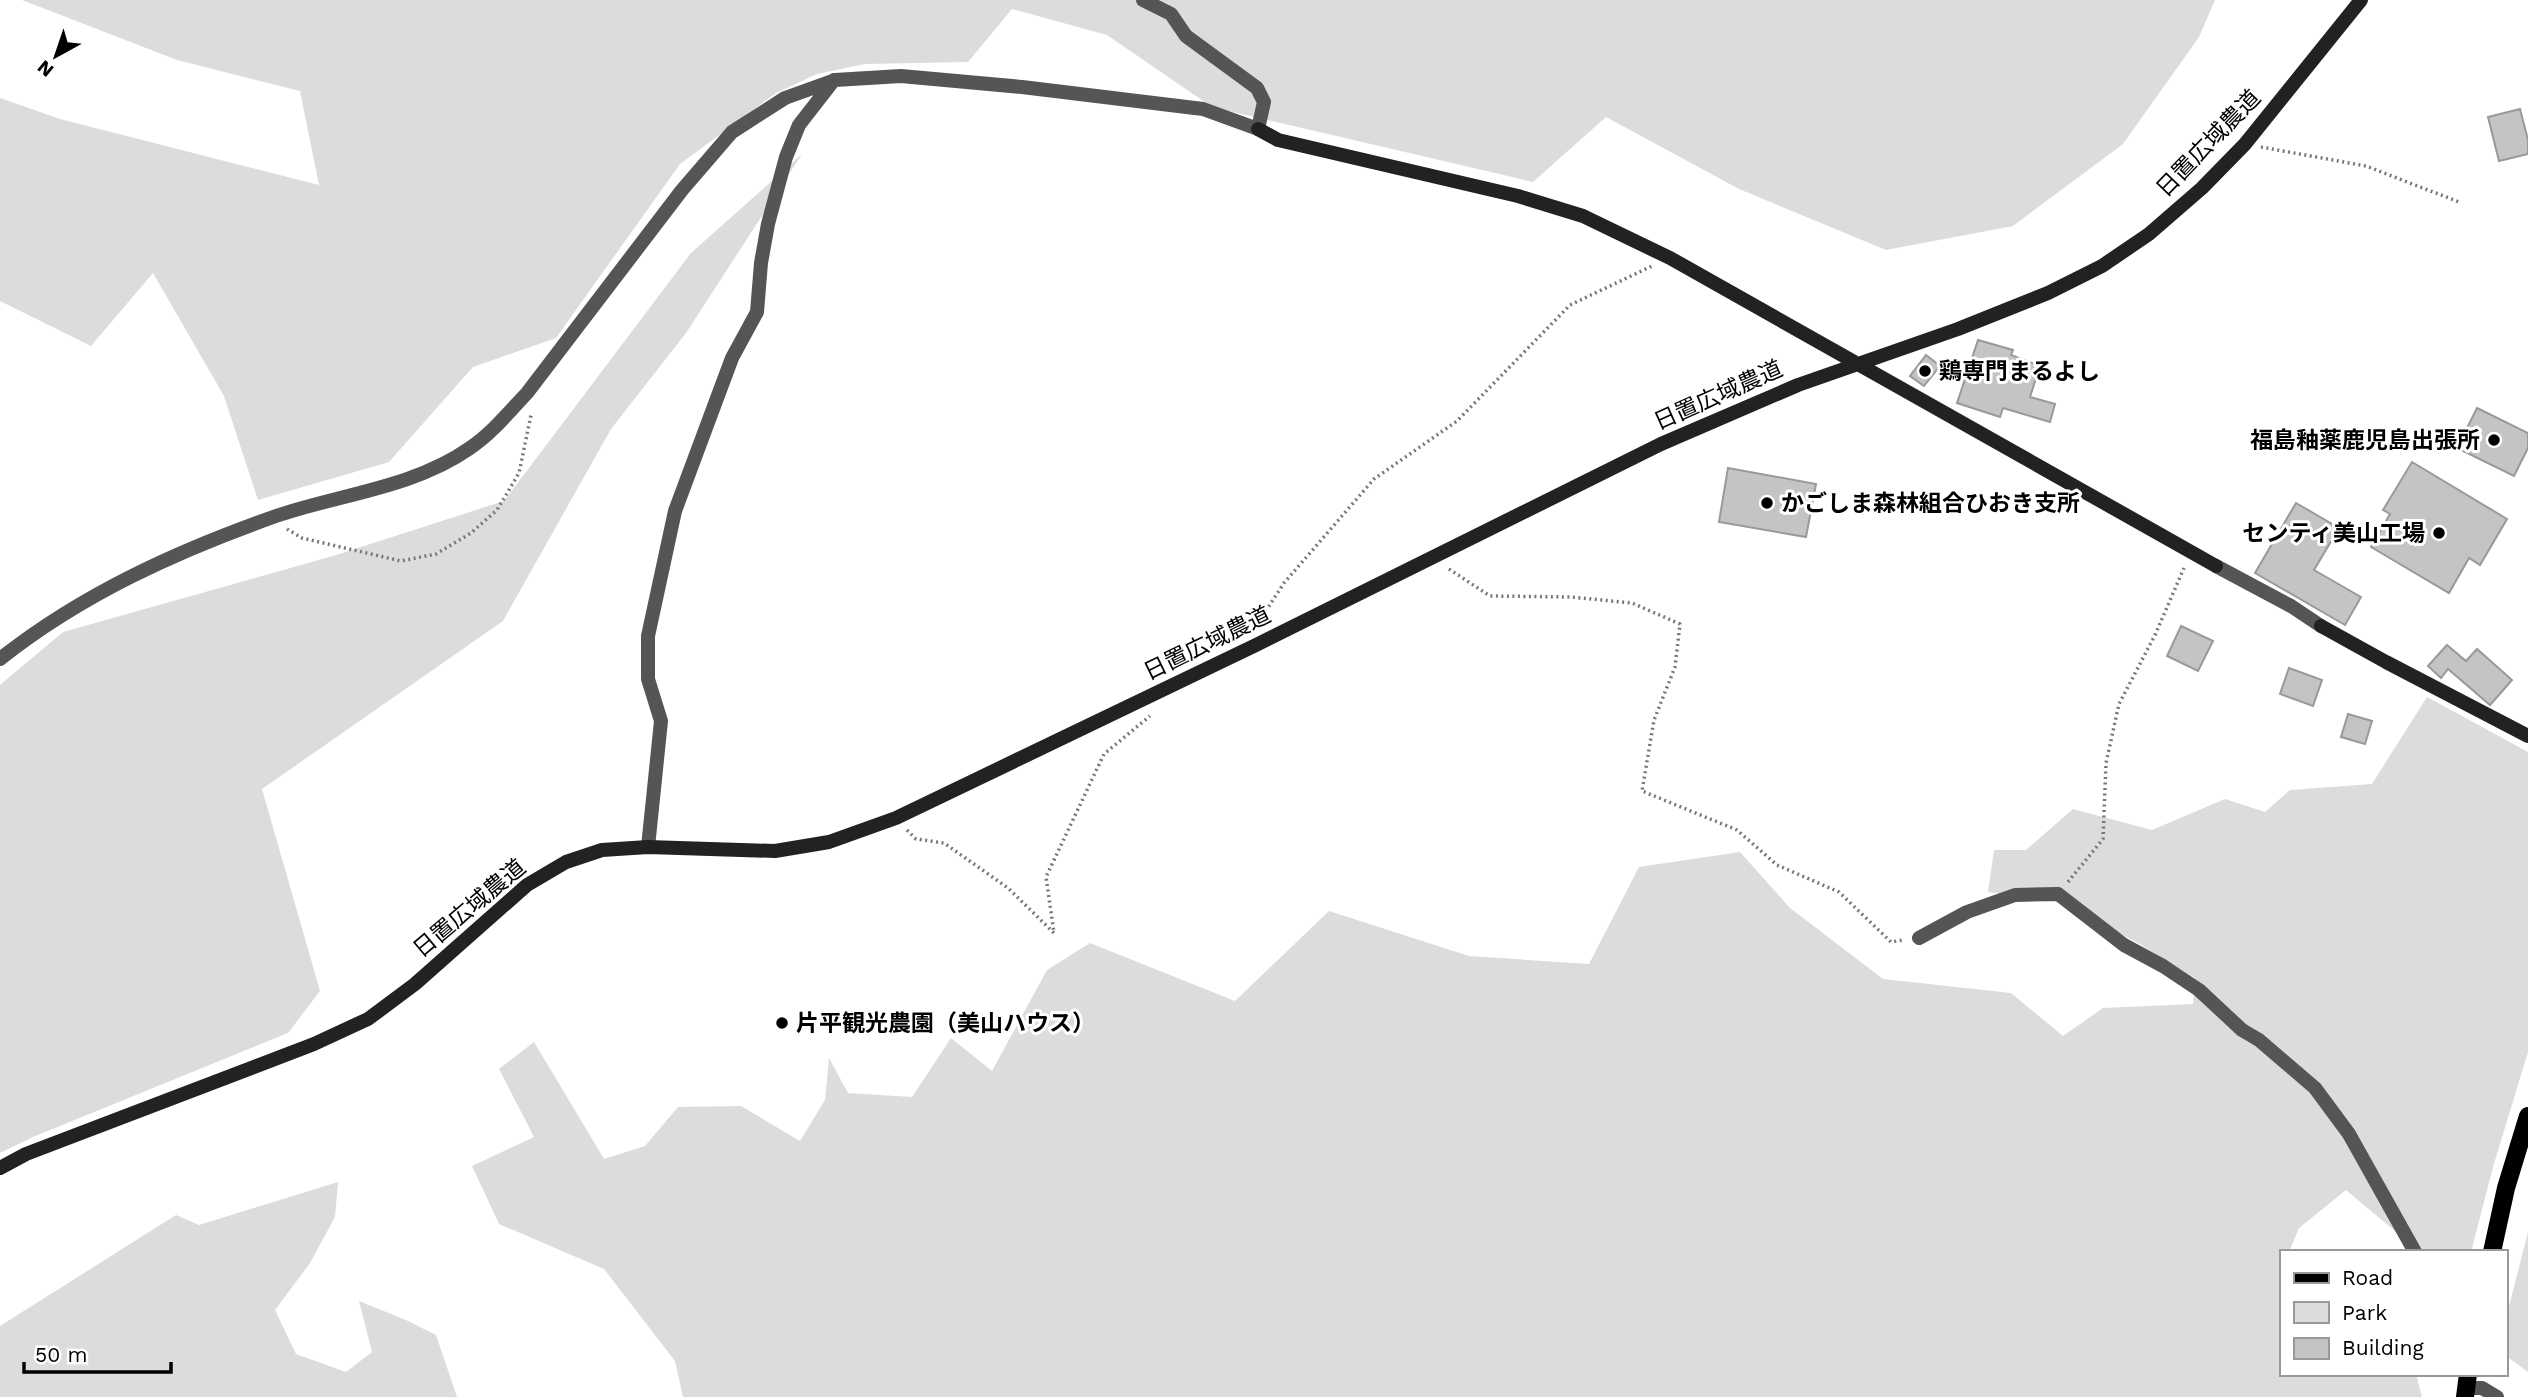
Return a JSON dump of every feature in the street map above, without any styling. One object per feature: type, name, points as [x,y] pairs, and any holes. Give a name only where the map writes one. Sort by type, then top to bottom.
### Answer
[{"type":"main road","points":[[2492,1250],[2506,1188],[2528,1116]]},
{"type":"street","points":[[1143,0],[1171,14],[1186,36],[1257,88],[1264,102],[1258,129]]},
{"type":"street","name":"日置広域農道","points":[[0,1168],[26,1154],[314,1044],[368,1019],[415,984],[527,886],[566,862],[602,850],[648,847],[775,852],[829,842],[895,818],[1256,645],[1661,444],[1798,385],[1958,329],[2048,293],[2102,266],[2149,234],[2202,188],[2245,144],[2361,0]]},
{"type":"street","points":[[0,659],[38,629],[123,579],[196,547],[278,516],[402,481],[438,467],[471,448],[500,423],[527,393],[682,190],[732,132],[785,98],[835,80],[901,76],[1203,109],[1258,129],[1279,140],[1518,196],[1583,216],[1670,258],[2291,606],[2386,663],[2528,736]]},
{"type":"street","points":[[648,847],[661,721],[648,679],[648,636],[675,511],[732,358],[757,312],[765,237],[786,157],[800,125],[835,80]]},
{"type":"street","points":[[1919,938],[1967,912],[2015,895],[2058,894],[2124,945],[2199,990],[2242,1030],[2259,1040],[2315,1088],[2349,1134],[2414,1250]]},
{"type":"street","points":[[2466,1386],[2482,1388],[2497,1397]]},
{"type":"path","points":[[2245,144],[2366,166],[2459,202]]},
{"type":"path","points":[[1256,645],[1260,620],[1284,583],[1374,479],[1457,421],[1570,304],[1670,258]]},
{"type":"path","points":[[278,516],[287,530],[302,538],[401,561],[436,554],[471,533],[498,510],[519,473],[531,413],[527,393]]},
{"type":"path","points":[[2058,894],[2103,839],[2106,763],[2119,704],[2155,635],[2191,552]]},
{"type":"path","points":[[1433,558],[1490,596],[1570,597],[1632,603],[1680,624],[1675,667],[1654,720],[1642,791],[1737,830],[1777,865],[1839,892],[1891,942],[1919,938]]},
{"type":"path","points":[[895,818],[916,839],[944,842],[1007,888],[1054,933],[1046,877],[1104,754],[1150,715]]},
{"type":"green space","points":[[22,0],[2215,0],[2199,37],[2123,144],[2013,226],[1886,250],[1739,189],[1606,117],[1533,182],[1212,107],[1107,35],[1012,9],[968,62],[865,64],[817,74],[776,93],[680,164],[556,338],[473,367],[389,462],[258,500],[224,396],[153,273],[91,346],[0,301],[0,98],[60,119],[319,185],[300,91],[177,60]]},
{"type":"green space","points":[[802,154],[686,333],[611,429],[503,621],[262,789],[320,991],[288,1033],[0,1153],[0,685],[63,632],[333,556],[504,501],[691,253]]},
{"type":"green space","points":[[2427,697],[2528,752],[2528,1052],[2493,1167],[2472,1250],[2418,1250],[2346,1190],[2299,1228],[2290,1250],[2280,1250],[2280,1376],[2417,1376],[2422,1397],[683,1397],[675,1361],[604,1269],[499,1224],[472,1166],[534,1137],[499,1069],[534,1042],[604,1159],[645,1146],[678,1107],[741,1106],[800,1141],[825,1100],[829,1058],[848,1093],[912,1097],[951,1038],[992,1071],[1047,970],[1090,943],[1235,1001],[1329,911],[1469,956],[1589,964],[1639,867],[1740,852],[1790,908],[1883,979],[2011,993],[2063,1036],[2103,1008],[2193,1004],[2195,978],[2138,943],[2061,902],[1988,892],[1994,850],[2026,850],[2073,809],[2152,830],[2225,799],[2265,812],[2290,790],[2372,784]]},
{"type":"green space","points":[[338,1182],[335,1217],[310,1263],[275,1310],[296,1354],[346,1372],[372,1352],[359,1301],[436,1335],[457,1397],[0,1397],[0,1326],[176,1215],[199,1225]]},
{"type":"green space","points":[[2528,1232],[2528,1372],[2507,1356],[2507,1314]]},
{"type":"building","points":[[2520,109],[2528,140],[2528,154],[2499,161],[2488,117]]},
{"type":"building","points":[[1978,340],[2013,350],[2011,355],[2040,366],[2030,397],[2055,404],[2050,422],[2003,408],[2000,417],[1957,403]]},
{"type":"building","name":"鶏専門まるよし","points":[[1926,355],[1940,366],[1924,386],[1910,376]]},
{"type":"building","name":"福島釉薬鹿児島出張所","points":[[2477,408],[2528,433],[2528,448],[2514,476],[2457,448]]},
{"type":"building","name":"センティ美山工場","points":[[2412,462],[2507,519],[2480,565],[2469,558],[2449,593],[2371,547],[2390,514],[2383,510]]},
{"type":"building","name":"かごしま森林組合ひおき支所","points":[[1728,468],[1816,484],[1806,537],[1719,522]]},
{"type":"building","points":[[2296,503],[2339,528],[2314,570],[2361,597],[2345,625],[2255,573]]},
{"type":"building","points":[[2181,626],[2213,641],[2198,671],[2167,656]]},
{"type":"building","points":[[2447,645],[2466,661],[2477,649],[2512,680],[2490,705],[2448,669],[2441,678],[2428,666]]},
{"type":"building","points":[[2289,668],[2322,680],[2313,706],[2280,694]]},
{"type":"building","points":[[2348,714],[2372,721],[2365,744],[2341,737]]},
{"type":"place","name":"鶏専門まるよし","points":[[1925,371]]},
{"type":"place","name":"福島釉薬鹿児島出張所","points":[[2494,440]]},
{"type":"place","name":"かごしま森林組合ひおき支所","points":[[1767,503]]},
{"type":"place","name":"センティ美山工場","points":[[2439,533]]},
{"type":"place","name":"片平観光農園（美山ハウス）","points":[[782,1023]]}]
